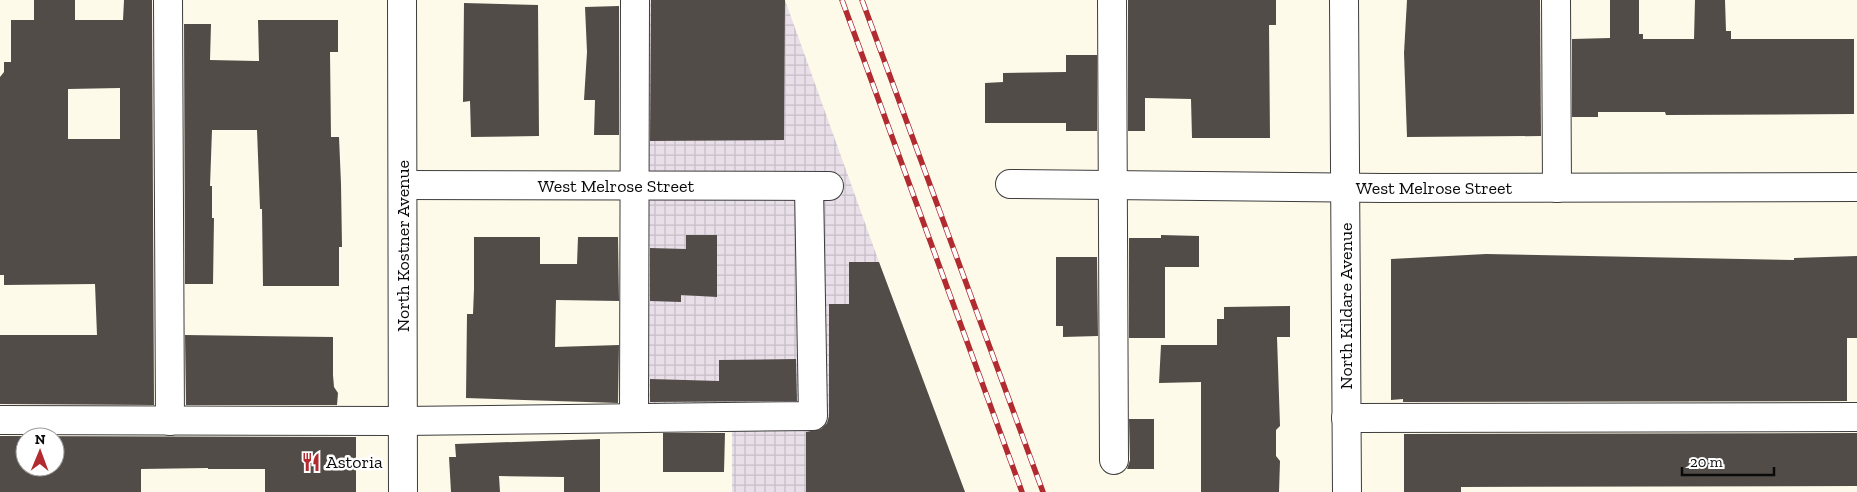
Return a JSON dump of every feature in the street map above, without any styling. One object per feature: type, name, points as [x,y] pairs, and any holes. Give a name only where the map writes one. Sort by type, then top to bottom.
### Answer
[{"type":"street","points":[[168,0],[170,421]]},
{"type":"street","name":"North Kostner Avenue","points":[[402,0],[403,492]]},
{"type":"street","points":[[0,420],[403,421],[634,418],[633,186],[635,0]]},
{"type":"street","points":[[1112,0],[1114,460]]},
{"type":"street","name":"North Kildare Avenue","points":[[1344,0],[1346,492]]},
{"type":"street","points":[[1556,0],[1556,188]]},
{"type":"street","name":"West Melrose Street","points":[[1010,184],[1345,188],[1857,187]]},
{"type":"street","name":"West Melrose Street","points":[[403,185],[819,186],[813,416],[634,418]]},
{"type":"street","points":[[1346,418],[1857,416]]},
{"type":"shaded area","points":[[642,0],[785,0],[879,262],[965,492],[732,492],[732,412],[641,412]]},
{"type":"building","points":[[34,0],[75,0],[75,20],[123,20],[124,0],[152,0],[154,405],[0,404],[0,335],[97,335],[95,284],[4,285],[4,275],[0,275],[0,77],[4,72],[4,62],[11,62],[11,20],[34,20]],"holes":[[[120,88],[120,139],[68,139],[68,89]]]},
{"type":"building","points":[[651,0],[785,0],[784,140],[650,141]]},
{"type":"building","points":[[1128,0],[1276,0],[1276,25],[1269,25],[1270,138],[1192,138],[1191,99],[1145,98],[1145,131],[1128,131]]},
{"type":"building","points":[[1407,0],[1540,0],[1541,136],[1407,137],[1404,53]]},
{"type":"building","points":[[1610,0],[1639,0],[1639,34],[1643,34],[1643,39],[1694,39],[1695,0],[1725,0],[1726,31],[1731,31],[1731,39],[1854,39],[1854,114],[1666,115],[1665,112],[1598,112],[1598,117],[1572,117],[1572,39],[1610,38]]},
{"type":"building","points":[[464,3],[538,5],[539,136],[471,137],[470,101],[463,102]]},
{"type":"building","points":[[619,6],[619,135],[594,135],[595,100],[584,100],[587,52],[585,7]]},
{"type":"building","points":[[258,20],[338,20],[338,52],[330,52],[331,137],[339,137],[341,184],[342,247],[339,247],[339,286],[263,286],[262,209],[260,209],[257,130],[212,130],[210,186],[212,186],[212,218],[214,218],[213,284],[185,284],[184,24],[211,24],[210,60],[259,61]]},
{"type":"building","points":[[1066,55],[1097,55],[1097,131],[1066,131],[1066,123],[985,123],[985,83],[1003,82],[1003,73],[1066,72]]},
{"type":"building","points":[[686,235],[717,235],[717,297],[681,295],[681,302],[650,301],[650,248],[686,249]]},
{"type":"building","points":[[1161,235],[1199,236],[1199,267],[1165,267],[1165,338],[1129,338],[1129,238],[1161,238]]},
{"type":"building","points":[[474,237],[540,237],[540,264],[577,264],[578,237],[618,237],[619,301],[556,300],[555,347],[619,345],[618,403],[466,398],[467,314],[473,314]]},
{"type":"building","points":[[1486,254],[1794,260],[1794,258],[1857,256],[1857,338],[1847,338],[1847,401],[1403,402],[1403,399],[1391,400],[1391,259]]},
{"type":"building","points":[[1056,257],[1097,257],[1098,336],[1063,337],[1063,326],[1056,326]]},
{"type":"building","points":[[849,262],[879,262],[965,492],[806,492],[806,432],[821,429],[827,423],[829,416],[829,304],[849,304]]},
{"type":"building","points":[[1290,306],[1290,337],[1277,337],[1280,426],[1276,430],[1276,456],[1280,461],[1279,492],[1201,492],[1201,382],[1159,383],[1161,345],[1217,345],[1217,319],[1224,319],[1224,307]]},
{"type":"building","points":[[185,335],[333,337],[333,375],[334,387],[338,393],[337,405],[186,405]]},
{"type":"building","points":[[796,359],[797,401],[650,402],[650,379],[719,381],[719,360]]},
{"type":"building","points":[[1129,419],[1154,419],[1154,469],[1127,469],[1130,460]]},
{"type":"building","points":[[663,433],[725,433],[724,472],[663,472]]},
{"type":"building","points":[[1857,433],[1857,486],[1461,487],[1461,492],[1404,492],[1404,434]]},
{"type":"building","points":[[0,436],[15,436],[15,477],[65,477],[65,436],[356,437],[356,492],[265,492],[265,469],[208,468],[141,469],[141,492],[0,492]]},
{"type":"building","points":[[600,439],[600,492],[564,492],[564,477],[499,476],[500,492],[451,492],[449,457],[456,457],[455,444]]},
{"type":"railway","points":[[842,0],[1022,492]]},
{"type":"railway","points":[[862,0],[1043,492]]},
{"type":"place","name":"Astoria","points":[[311,462]]}]
